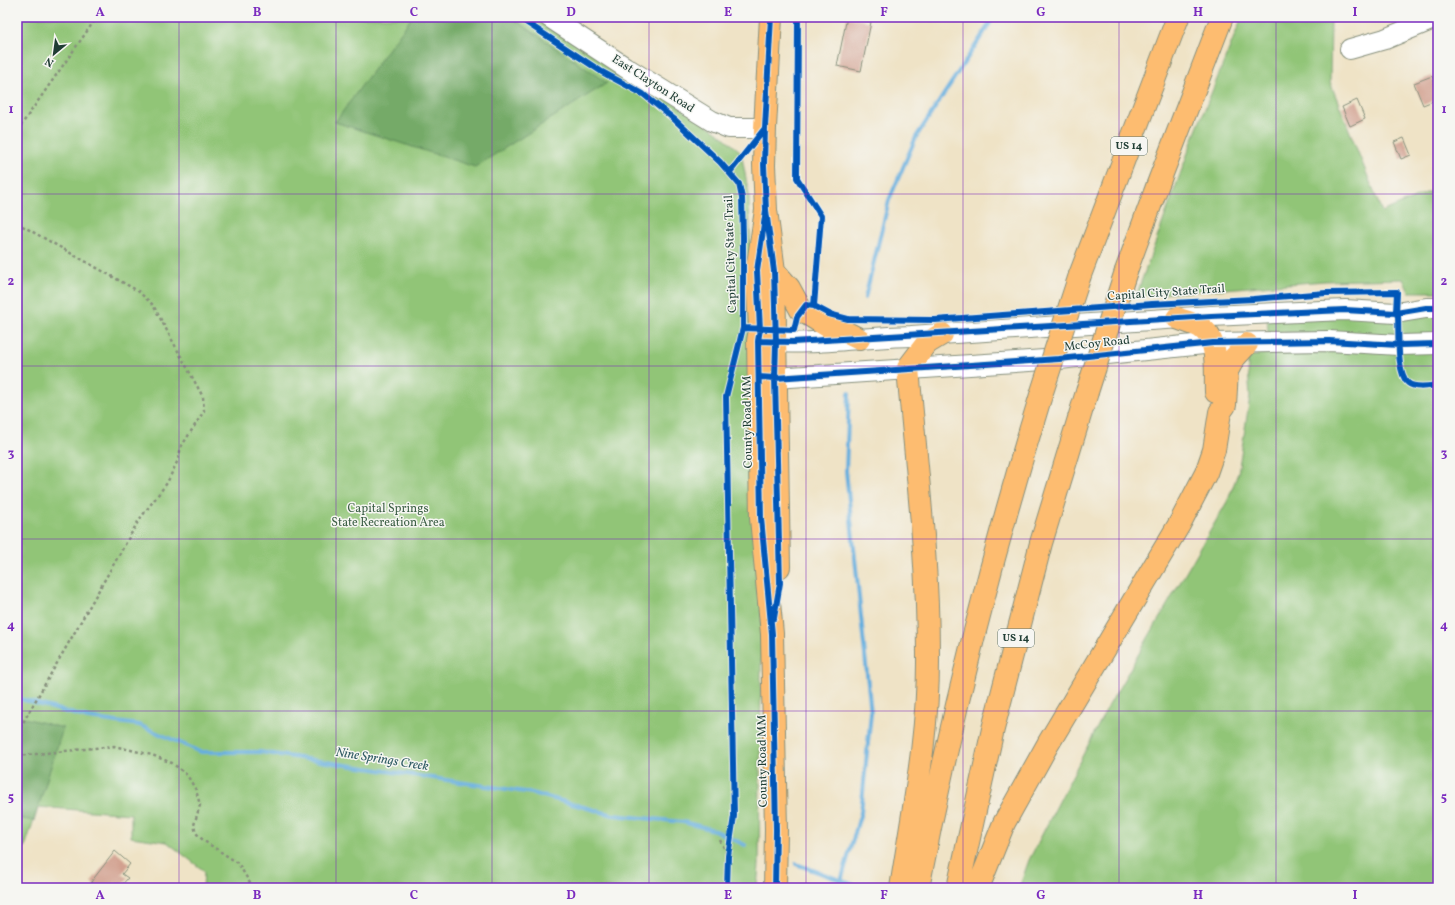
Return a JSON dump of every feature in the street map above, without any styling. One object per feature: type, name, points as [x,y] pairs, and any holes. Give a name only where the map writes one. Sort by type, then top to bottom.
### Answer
[{"type":"main road","name":"County Road MM","points":[[771,17],[764,128],[766,210],[774,271],[767,342],[767,377],[780,584],[772,634],[775,888]]},
{"type":"main road","name":"US 14","points":[[918,888],[956,709],[989,571],[1041,395],[1080,275],[1178,17]]},
{"type":"main road","name":"US 14","points":[[958,888],[993,728],[1041,543],[1126,271],[1222,17]]},
{"type":"main road","name":"County Road MM","points":[[766,210],[758,271],[760,329],[767,342]]},
{"type":"main road","points":[[774,271],[789,288],[801,310],[826,326],[835,327],[858,339]]},
{"type":"main road","points":[[1177,318],[1200,327],[1209,335],[1213,343],[1217,405],[1220,412]]},
{"type":"main road","points":[[901,888],[924,743],[928,655],[925,568],[908,368],[927,343],[942,334]]},
{"type":"main road","points":[[978,888],[1004,823],[1048,744],[1180,523],[1206,473],[1214,450],[1220,412],[1224,405],[1227,371],[1234,358],[1247,344]]},
{"type":"street","name":"East Clayton Road","points":[[549,17],[631,71],[712,121],[728,128],[764,128]]},
{"type":"street","points":[[1350,49],[1385,39],[1438,17]]},
{"type":"street","name":"McCoy Road","points":[[767,342],[858,339],[874,336],[942,334],[1177,318],[1345,310],[1396,313],[1426,308],[1438,308]]},
{"type":"street","name":"McCoy Road","points":[[767,377],[1059,359],[1213,343],[1247,344],[1329,341],[1399,345],[1438,344]]},
{"type":"path","points":[[17,131],[97,17]]},
{"type":"path","points":[[17,223],[138,291],[153,305],[203,397],[204,404],[204,410],[181,447],[178,460],[167,483],[139,520],[17,733]]},
{"type":"path","points":[[17,756],[114,746],[152,755],[172,763],[187,775],[196,790],[200,805],[194,825],[196,833],[204,841],[238,863],[254,888]]},
{"type":"path","points":[[720,840],[728,856],[727,888]]},
{"type":"green space","name":"Capital Springs State Recreation Area","points":[[17,17],[548,17],[720,134],[741,152],[749,195],[755,445],[762,583],[759,865],[757,888],[203,888],[204,871],[167,842],[131,837],[131,814],[38,807],[25,847],[17,848]]},
{"type":"green space","points":[[412,17],[511,17],[607,83],[475,167],[335,122]]},
{"type":"green space","points":[[1242,17],[1331,17],[1330,82],[1382,212],[1433,190],[1438,191],[1438,292],[1409,292],[1403,279],[1325,281],[1136,296],[1194,136]]},
{"type":"green space","points":[[1438,307],[1438,336],[1268,332],[1267,313]]},
{"type":"green space","points":[[1438,347],[1438,888],[1019,888],[1029,860],[1105,712],[1228,500],[1238,473],[1250,397],[1247,352]]},
{"type":"green space","points":[[17,716],[63,728],[34,821],[17,818]]},
{"type":"building","points":[[847,17],[871,22],[861,71],[837,66]]},
{"type":"building","points":[[1432,76],[1438,92],[1438,99],[1423,105],[1414,83]]},
{"type":"building","points":[[1357,100],[1365,119],[1350,126],[1342,107]]},
{"type":"building","points":[[1404,138],[1411,155],[1401,159],[1394,142]]},
{"type":"building","points":[[115,851],[130,864],[122,874],[128,878],[120,887],[115,883],[111,888],[98,888],[91,882]]},
{"type":"waterway","points":[[865,298],[889,200],[916,137],[994,17]]},
{"type":"waterway","points":[[841,881],[861,812],[871,713],[846,471],[849,393]]},
{"type":"waterway","name":"Nine Springs Creek","points":[[17,698],[88,718],[139,725],[201,752],[260,752],[532,793],[613,815],[683,822],[714,830],[745,845]]},
{"type":"waterway","points":[[796,864],[862,888]]},
{"type":"cycle path","name":"Capital City State Trail","points":[[518,17],[602,72],[643,94],[674,119],[720,162],[739,184],[742,198],[743,328],[726,397],[734,816],[728,856],[727,888]]},
{"type":"cycle path","points":[[771,17],[764,165],[766,210],[774,271],[776,343],[775,378],[780,583],[774,618]]},
{"type":"cycle path","points":[[798,17],[797,178],[821,216],[814,306]]},
{"type":"cycle path","points":[[730,172],[765,128]]},
{"type":"cycle path","points":[[766,210],[757,271],[760,329],[758,341],[761,518],[772,634],[776,830],[775,888]]},
{"type":"cycle path","name":"Capital City State Trail","points":[[743,328],[794,330],[797,317],[806,305],[814,306],[829,314],[848,319],[935,320],[1326,293],[1397,292],[1396,313],[1398,316],[1399,351],[1404,378],[1408,383],[1414,386],[1422,387],[1438,385]]},
{"type":"cycle path","points":[[758,341],[793,342],[1211,316],[1345,310],[1396,313],[1426,308],[1438,308]]},
{"type":"cycle path","points":[[759,377],[775,378],[1059,359],[1213,343],[1329,341],[1399,345],[1438,344]]}]
